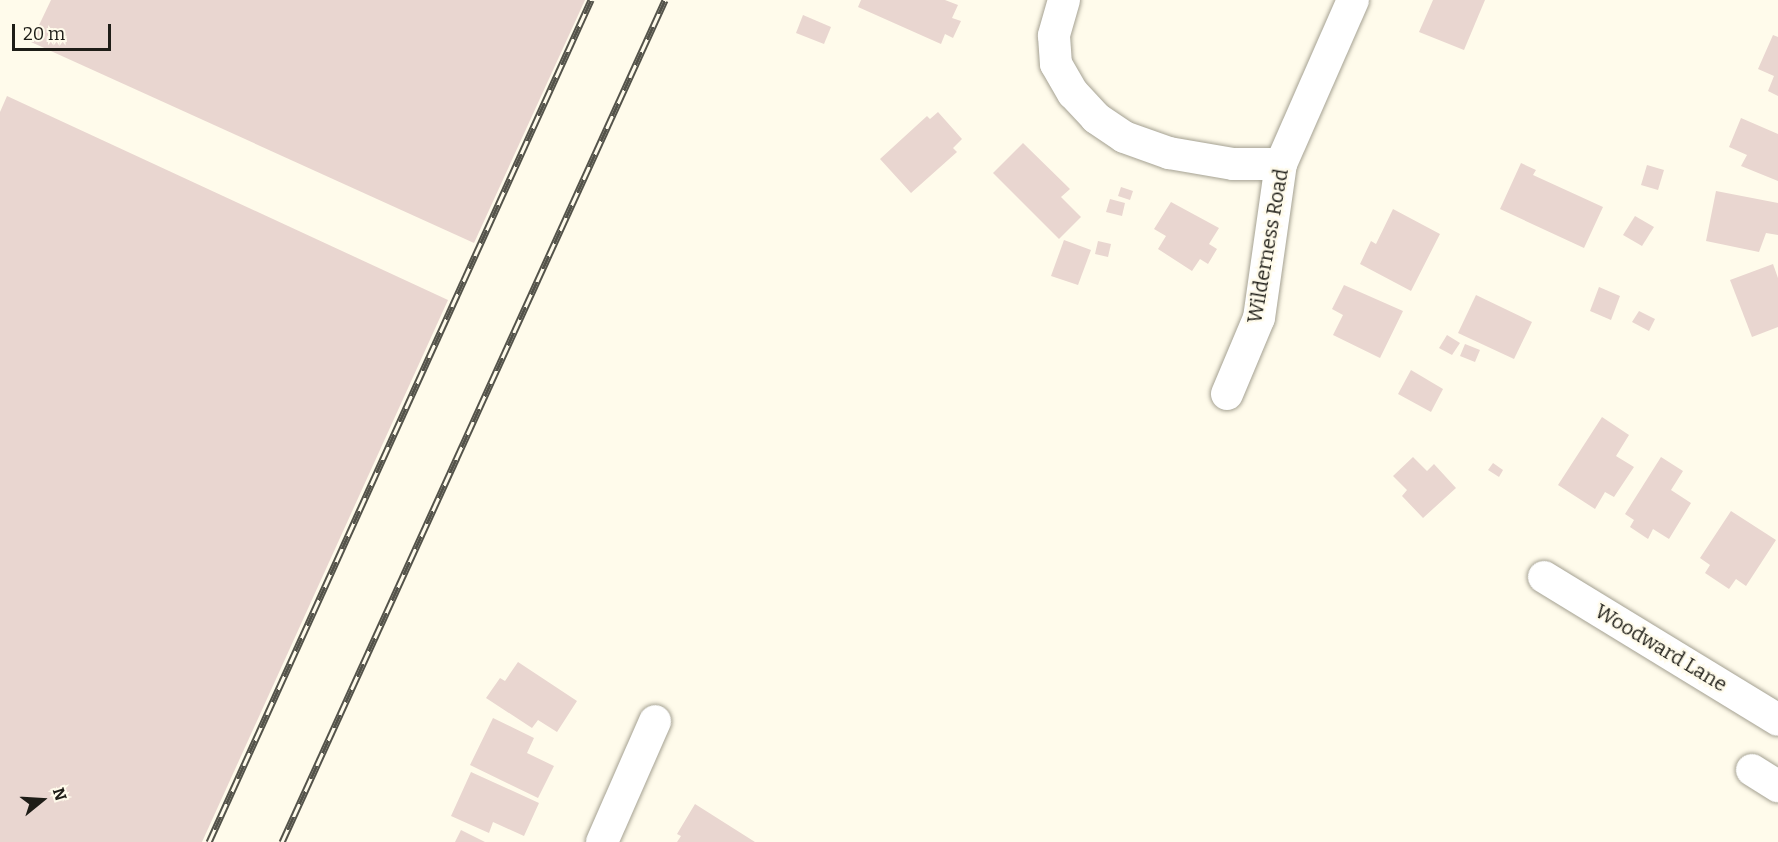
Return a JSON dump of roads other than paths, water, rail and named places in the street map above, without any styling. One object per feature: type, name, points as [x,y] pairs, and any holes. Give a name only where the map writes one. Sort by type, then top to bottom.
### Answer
[{"type":"street","points":[[1064,0],[1054,36],[1056,64],[1073,93],[1096,118],[1124,137],[1169,153],[1233,164],[1281,164]]},
{"type":"street","name":"Wilderness Road","points":[[1227,394],[1259,318],[1281,164],[1353,0]]},
{"type":"street","name":"Woodward Lane","points":[[1544,577],[1778,720]]},
{"type":"street","points":[[602,842],[655,721]]},
{"type":"railway","points":[[209,842],[591,0]]},
{"type":"railway","points":[[282,842],[665,0]]}]
